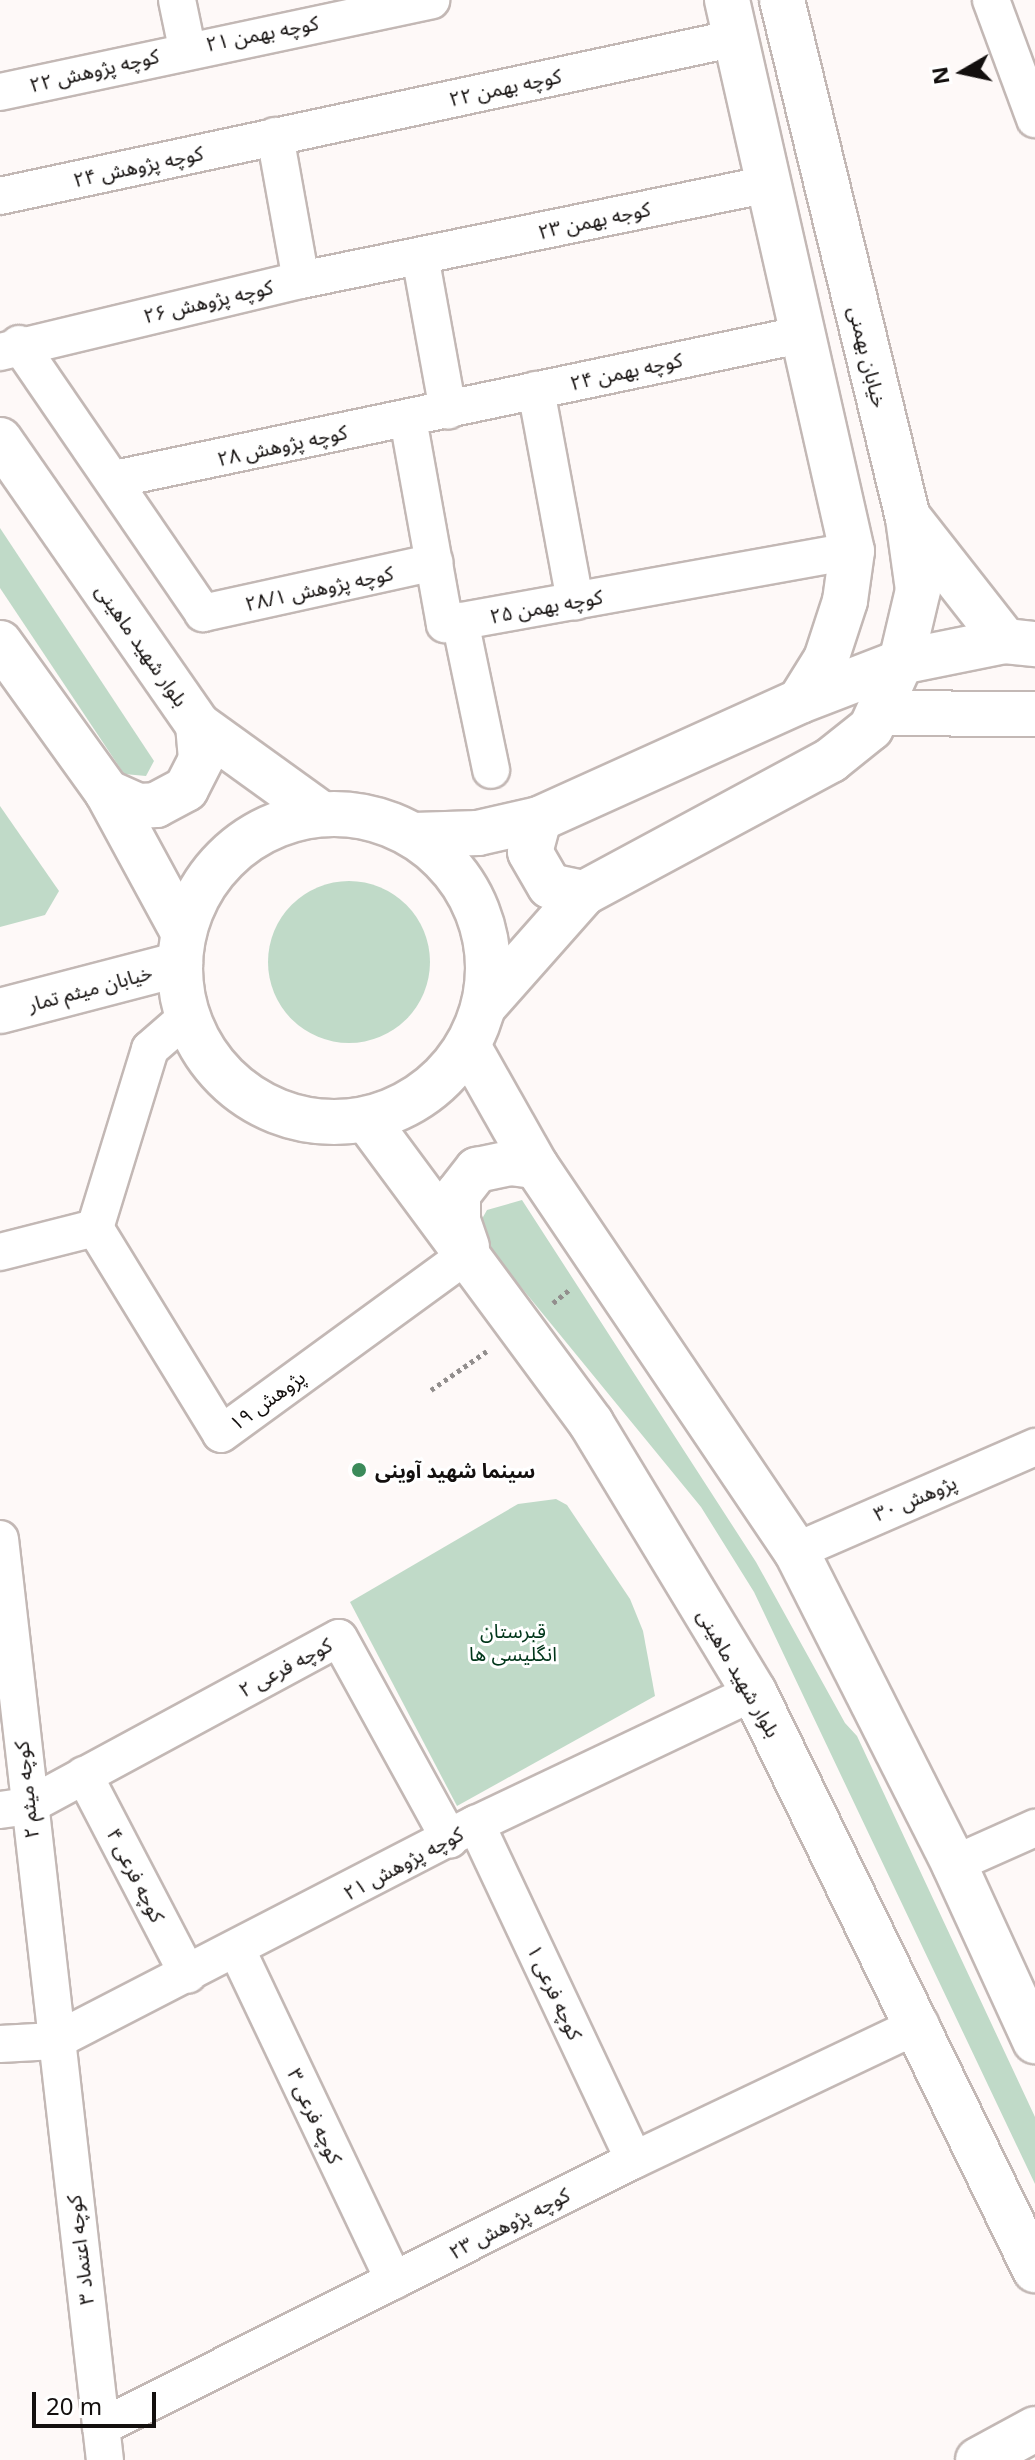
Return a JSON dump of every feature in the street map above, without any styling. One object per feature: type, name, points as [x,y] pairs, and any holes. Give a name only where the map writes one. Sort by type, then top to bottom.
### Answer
[{"type":"main road","name":"خیابان بهمنی","points":[[584,893],[831,760],[871,728],[901,662],[918,590],[908,518],[782,0]]},
{"type":"main road","points":[[731,19],[852,551],[845,601],[826,659],[800,701]]},
{"type":"main road","name":"بلوار شهید ماهینی","points":[[0,440],[198,725],[320,813]]},
{"type":"main road","points":[[908,518],[1020,643]]},
{"type":"main road","points":[[0,643],[107,792],[182,948]]},
{"type":"main road","points":[[414,835],[478,833],[539,819],[800,701],[901,662],[1020,643]]},
{"type":"main road","points":[[879,713],[1035,714]]},
{"type":"main road","points":[[107,792],[139,806],[164,802],[186,789],[201,759],[198,725]]},
{"type":"main road","points":[[320,813],[369,817],[414,835],[452,867],[477,909],[489,957],[484,1006],[468,1046],[431,1089],[408,1105],[367,1120],[327,1124],[287,1117],[251,1100],[212,1064],[187,1017],[182,948],[201,887],[232,851],[273,825],[320,813]]},
{"type":"main road","points":[[484,1006],[584,893],[550,886],[530,852],[539,819]]},
{"type":"main road","name":"خیابان میثم تمار","points":[[0,1011],[182,948]]},
{"type":"main road","points":[[468,1046],[536,1166],[796,1551],[954,1864],[1035,2041]]},
{"type":"main road","name":"بلوار شهید ماهینی","points":[[367,1120],[469,1253],[591,1423],[754,1692],[920,2024],[1035,2270]]},
{"type":"main road","points":[[469,1253],[458,1221],[458,1194],[477,1170],[510,1163],[536,1166]]},
{"type":"main road","points":[[978,2460],[1035,2429]]},
{"type":"street","points":[[177,0],[187,48]]},
{"type":"street","name":"کوچه بهمن ۲۱","points":[[187,48],[431,0]]},
{"type":"street","points":[[991,0],[1035,119]]},
{"type":"street","name":"کوچه بهمن ۲۲","points":[[275,136],[731,19]]},
{"type":"street","name":"کوچه پژوهش ۲۲","points":[[0,92],[187,48]]},
{"type":"street","points":[[275,136],[301,280]]},
{"type":"street","name":"کوچه پژوهش ۲۴","points":[[0,196],[275,136]]},
{"type":"street","name":"کوجه بهمن ۲۳","points":[[420,256],[769,184]]},
{"type":"street","points":[[420,256],[448,410]]},
{"type":"street","name":"کوچه پژوهش ۲۶","points":[[10,348],[301,280],[420,256]]},
{"type":"street","name":"کوچه بهمن ۲۴","points":[[448,410],[804,334]]},
{"type":"street","points":[[10,348],[115,479]]},
{"type":"street","points":[[536,390],[575,601]]},
{"type":"street","name":"کوچه پژوهش ۲۸","points":[[115,479],[448,410]]},
{"type":"street","points":[[408,419],[445,624],[460,621],[491,770]]},
{"type":"street","name":"کوچه پژوهش ۲۸/۱","points":[[115,479],[203,613],[434,562]]},
{"type":"street","name":"کوچه بهمن ۲۵","points":[[460,621],[852,551]]},
{"type":"street","points":[[0,1252],[95,1228],[150,1049],[187,1017]]},
{"type":"street","name":"پژوهش ۱۹","points":[[95,1228],[221,1434],[469,1253]]},
{"type":"street","name":"پژوهش ۳۰","points":[[796,1551],[1035,1447]]},
{"type":"street","name":"کوچه میثم ۲","points":[[0,1539],[14,1808],[55,2041]]},
{"type":"street","name":"کوچه فرعی ۲","points":[[14,1808],[84,1775],[339,1638],[463,1832]]},
{"type":"street","name":"کوچه پژوهش ۲۱","points":[[55,2041],[463,1832],[754,1692]]},
{"type":"street","name":"کوچه فرعی ۴","points":[[84,1775],[188,1975]]},
{"type":"street","points":[[954,1864],[1035,1828]]},
{"type":"street","name":"کوچه فرعی ۱","points":[[463,1832],[634,2160]]},
{"type":"street","name":"کوچه فرعی ۳","points":[[237,1950],[394,2281]]},
{"type":"street","name":"کوچه پژوهش ۲۳","points":[[103,2444],[394,2281],[634,2160],[920,2024]]},
{"type":"street","points":[[0,2044],[55,2041]]},
{"type":"street","name":"کوچه اعتماد ۳","points":[[55,2041],[103,2444]]},
{"type":"green space","points":[[0,528],[154,761],[146,776],[124,774],[0,588]]},
{"type":"green space","points":[[0,806],[59,891],[45,915],[0,927]]},
{"type":"green space","points":[[349,881],[380,887],[406,905],[424,931],[430,962],[424,993],[406,1019],[380,1037],[349,1043],[318,1037],[292,1019],[274,993],[268,962],[274,931],[292,905],[318,887]]},
{"type":"green space","points":[[522,1200],[756,1562],[845,1723],[857,1736],[1035,2117],[1035,2184],[754,1592],[701,1507],[475,1231],[487,1210]]},
{"type":"green space","name":"قبرستان انگلیسی ها","points":[[556,1499],[567,1505],[630,1599],[643,1631],[655,1696],[457,1806],[350,1602],[518,1504]]},
{"type":"place","name":"سینما شهید آوینی","points":[[359,1470]]}]
